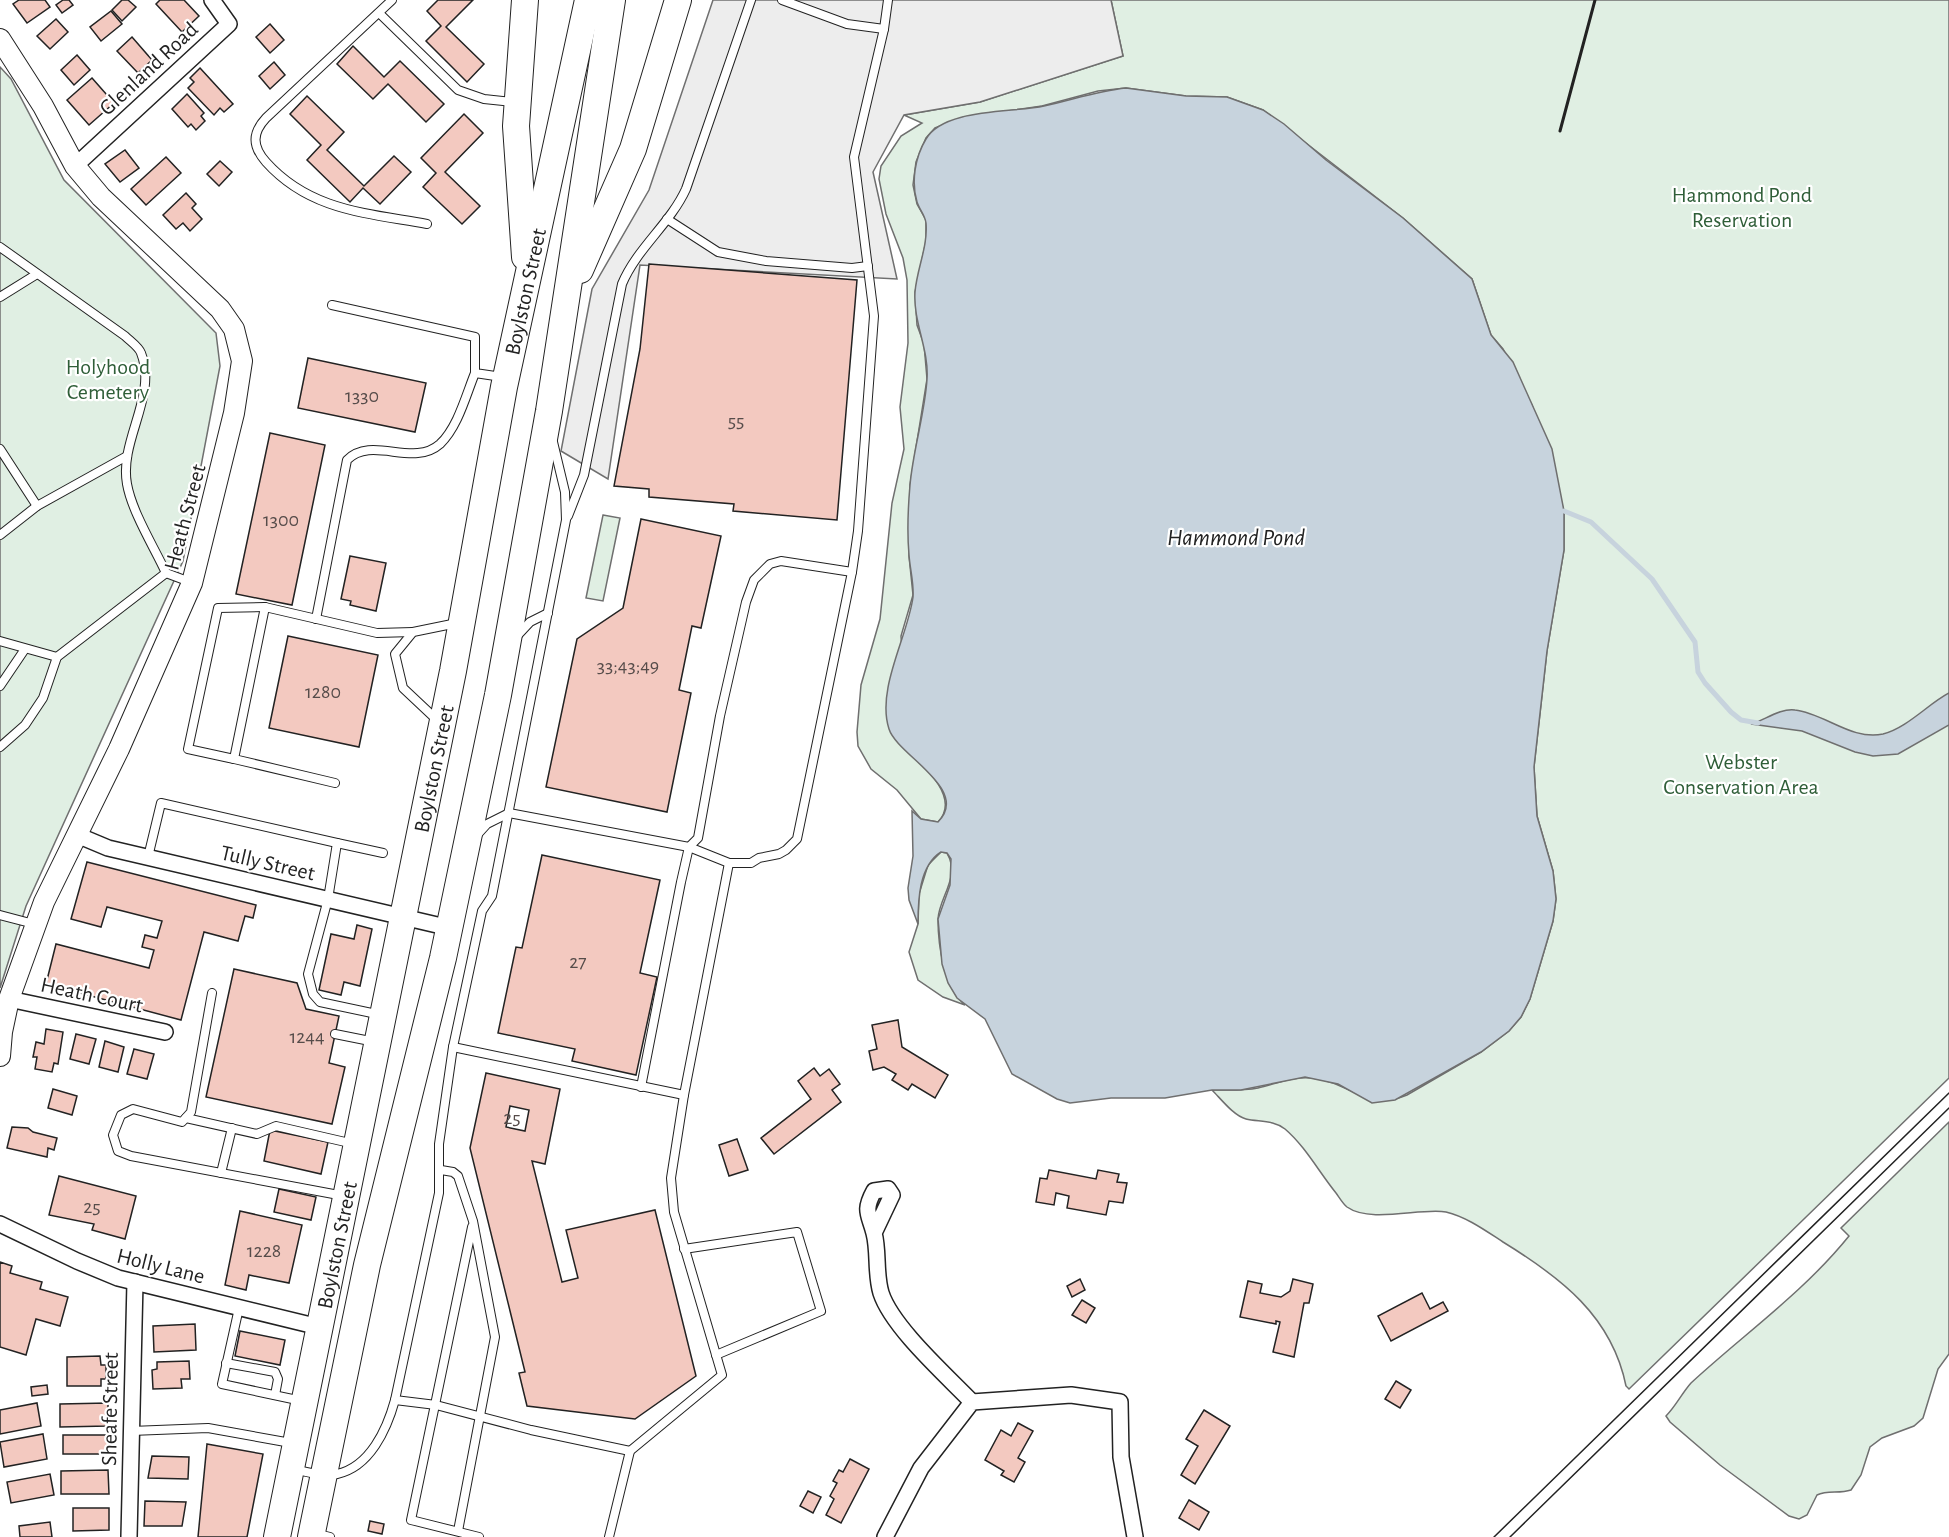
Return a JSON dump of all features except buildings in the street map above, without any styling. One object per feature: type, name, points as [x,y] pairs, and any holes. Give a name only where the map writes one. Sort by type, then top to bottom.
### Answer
[{"type":"highway","points":[[525,0],[516,102],[517,170],[527,280]]},
{"type":"highway","name":"Boylston Street","points":[[276,1537],[442,725],[506,378],[588,0]]},
{"type":"highway","name":"Boylston Street","points":[[318,1536],[324,1475],[368,1265],[450,928],[504,662],[549,411],[612,0]]},
{"type":"highway","points":[[566,303],[627,166],[678,0]]},
{"type":"street","name":"Glenland Road","points":[[75,166],[230,24],[212,0]]},
{"type":"street","name":"Heath Street","points":[[0,39],[43,106],[75,166],[101,197],[220,309],[234,329],[242,361],[234,413],[192,583],[119,749],[36,924],[9,999],[0,1056]]},
{"type":"street","name":"Tully Street","points":[[77,835],[107,847],[450,928]]},
{"type":"street","name":"Heath Court","points":[[9,999],[165,1032]]},
{"type":"street","name":"Holly Lane","points":[[0,1224],[102,1273],[319,1327]]},
{"type":"street","points":[[874,1233],[881,1294],[920,1349],[972,1402]]},
{"type":"street","name":"Sheafe Street","points":[[129,1537],[135,1282]]},
{"type":"street","points":[[885,1537],[921,1468],[952,1424],[972,1402],[1071,1395],[1120,1402],[1121,1457],[1135,1537]]},
{"type":"lane","points":[[392,0],[266,118],[256,132],[255,140],[257,150],[273,169],[301,192],[314,199],[346,209],[427,224]]},
{"type":"lane","points":[[290,1469],[324,1475],[348,1470],[370,1452],[385,1430],[394,1400],[439,1193],[441,1170],[439,1144],[453,1047],[482,911],[492,896],[566,520],[585,475],[622,284],[631,266],[667,219],[686,189],[751,0]]},
{"type":"lane","points":[[782,0],[847,24],[884,29]]},
{"type":"lane","points":[[465,856],[480,831],[508,813],[689,847],[729,863],[751,863],[759,858],[779,854],[797,839],[852,572],[858,531],[874,301],[854,157],[884,29],[888,0]]},
{"type":"lane","points":[[379,13],[458,90],[484,99],[516,102]]},
{"type":"lane","points":[[667,219],[706,246],[736,256],[852,268],[868,266]]},
{"type":"lane","points":[[0,247],[125,336],[141,351],[145,370],[144,391],[127,456],[127,484],[166,573],[192,583]]},
{"type":"lane","points":[[0,297],[37,274]]},
{"type":"lane","points":[[316,619],[347,460],[352,455],[366,451],[420,454],[441,443],[454,424],[475,373],[475,337],[332,305]]},
{"type":"lane","points":[[475,373],[506,378]]},
{"type":"lane","points":[[549,411],[552,438],[565,492],[566,520]]},
{"type":"lane","points":[[0,449],[37,506]]},
{"type":"lane","points":[[0,535],[37,506],[127,456]]},
{"type":"lane","points":[[641,1087],[689,847],[698,838],[720,716],[746,602],[754,580],[770,564],[781,561],[852,572]]},
{"type":"lane","points":[[0,747],[25,725],[43,698],[57,657],[166,573]]},
{"type":"lane","points":[[234,759],[265,607]]},
{"type":"lane","points":[[335,783],[188,749],[218,608],[265,607],[377,633],[414,632],[462,622]]},
{"type":"lane","points":[[504,662],[520,631],[530,622],[548,613]]},
{"type":"lane","points":[[414,632],[394,654],[403,688],[442,725]]},
{"type":"lane","points":[[0,641],[57,657]]},
{"type":"lane","points":[[0,686],[25,649]]},
{"type":"lane","points":[[148,857],[161,803],[383,853]]},
{"type":"lane","points":[[337,843],[328,899],[308,974],[313,994],[320,1002],[383,1016]]},
{"type":"lane","points":[[609,1537],[630,1451],[722,1375],[684,1249],[671,1196],[673,1161],[684,1095],[729,863]]},
{"type":"lane","points":[[0,915],[36,924]]},
{"type":"lane","points":[[212,993],[191,1112],[182,1122],[133,1109],[121,1115],[113,1135],[118,1151],[131,1156],[346,1196]]},
{"type":"lane","points":[[335,1034],[377,1042]]},
{"type":"lane","points":[[453,1047],[684,1095]]},
{"type":"lane","points":[[186,1118],[256,1134],[276,1126],[357,1144]]},
{"type":"lane","points":[[221,1173],[232,1128]]},
{"type":"lane","points":[[441,1170],[447,1170],[458,1176],[473,1221],[495,1337],[482,1415],[458,1531]]},
{"type":"lane","points":[[473,1221],[411,1520],[480,1537]]},
{"type":"lane","points":[[684,1249],[798,1232],[821,1311],[716,1355]]},
{"type":"lane","points":[[240,1308],[222,1384],[304,1402]]},
{"type":"lane","points":[[226,1363],[275,1372],[278,1379],[275,1395]]},
{"type":"lane","points":[[394,1400],[436,1405],[482,1415],[531,1430],[630,1451]]},
{"type":"lane","points":[[131,1431],[208,1428],[296,1444]]},
{"type":"green space","points":[[1111,0],[1949,0],[1949,1078],[1629,1389],[1609,1339],[1596,1319],[1581,1301],[1544,1269],[1483,1229],[1454,1214],[1436,1211],[1383,1215],[1357,1212],[1347,1207],[1305,1151],[1285,1129],[1271,1123],[1241,1117],[1212,1090],[1252,1089],[1291,1079],[1312,1078],[1380,1100],[1407,1095],[1481,1052],[1509,1031],[1521,1017],[1530,999],[1553,921],[1556,899],[1553,871],[1537,816],[1534,767],[1547,651],[1564,550],[1564,511],[1532,405],[1503,349],[1491,335],[1472,279],[1403,218],[1263,110],[1227,97],[1186,96],[1126,88],[1098,91],[1042,106],[964,117],[935,128],[926,138],[916,162],[913,185],[917,204],[926,220],[926,241],[915,292],[917,325],[924,344],[927,379],[910,485],[909,556],[913,595],[901,636],[909,753],[932,775],[943,794],[944,813],[938,822],[921,819],[897,790],[871,769],[858,746],[861,685],[880,619],[892,503],[904,449],[900,407],[908,343],[907,280],[903,258],[886,214],[879,179],[881,166],[901,136],[922,123],[904,115],[980,102],[1123,56]]},
{"type":"green space","name":"Holyhood Cemetery","points":[[0,67],[11,79],[64,180],[216,333],[220,366],[183,561],[26,906],[0,988]]},
{"type":"green space","points":[[603,515],[620,518],[603,601],[586,598]]},
{"type":"green space","points":[[941,852],[947,853],[952,870],[939,911],[939,941],[947,977],[965,1005],[943,997],[918,980],[909,952],[918,924],[919,894],[928,865]]},
{"type":"green space","points":[[1949,1122],[1949,1354],[1938,1369],[1923,1418],[1914,1426],[1882,1438],[1870,1447],[1861,1475],[1851,1490],[1817,1495],[1807,1515],[1799,1519],[1789,1516],[1720,1465],[1666,1416],[1691,1383],[1793,1295],[1831,1257],[1849,1236],[1841,1228]]},
{"type":"shaded area","points":[[713,0],[1111,0],[1123,56],[980,102],[904,115],[873,172],[897,279],[640,265],[608,479],[561,451],[592,289],[649,190]]},
{"type":"water","name":"Hammond Pond","points":[[1126,88],[1186,96],[1227,97],[1263,110],[1403,218],[1472,279],[1491,335],[1513,362],[1552,449],[1564,511],[1564,550],[1547,651],[1534,767],[1537,816],[1553,871],[1556,899],[1553,921],[1530,999],[1521,1017],[1509,1031],[1481,1052],[1395,1100],[1372,1103],[1338,1084],[1305,1077],[1241,1090],[1212,1090],[1165,1098],[1111,1098],[1070,1103],[1057,1099],[1012,1074],[985,1019],[957,998],[948,983],[942,964],[938,919],[950,885],[951,859],[947,853],[941,852],[934,858],[924,875],[919,894],[918,924],[909,900],[908,888],[913,856],[912,811],[921,819],[938,822],[946,810],[945,797],[939,785],[895,739],[889,729],[886,713],[890,680],[913,597],[908,547],[909,503],[927,379],[926,357],[915,303],[916,283],[926,232],[925,220],[915,194],[914,178],[917,162],[926,139],[935,129],[948,122],[980,114],[1044,106]]},
{"type":"water","points":[[1949,693],[1949,725],[1898,754],[1873,756],[1855,752],[1802,731],[1751,724],[1778,712],[1795,710],[1817,716],[1860,734],[1883,734],[1900,727]]},
{"type":"waterway","points":[[1564,511],[1591,522],[1652,579],[1695,642],[1698,672],[1705,683],[1741,720],[1758,723]]},
{"type":"tram line","points":[[1494,1537],[1949,1093]]},
{"type":"tram line","points":[[1510,1537],[1949,1108]]},
{"type":"wall","points":[[1560,131],[1595,0]]},
{"type":"park label","name":"Hammond Pond Reservation","points":[[1742,206]]},
{"type":"park label","name":"Webster Conservation Area","points":[[1741,774]]}]
